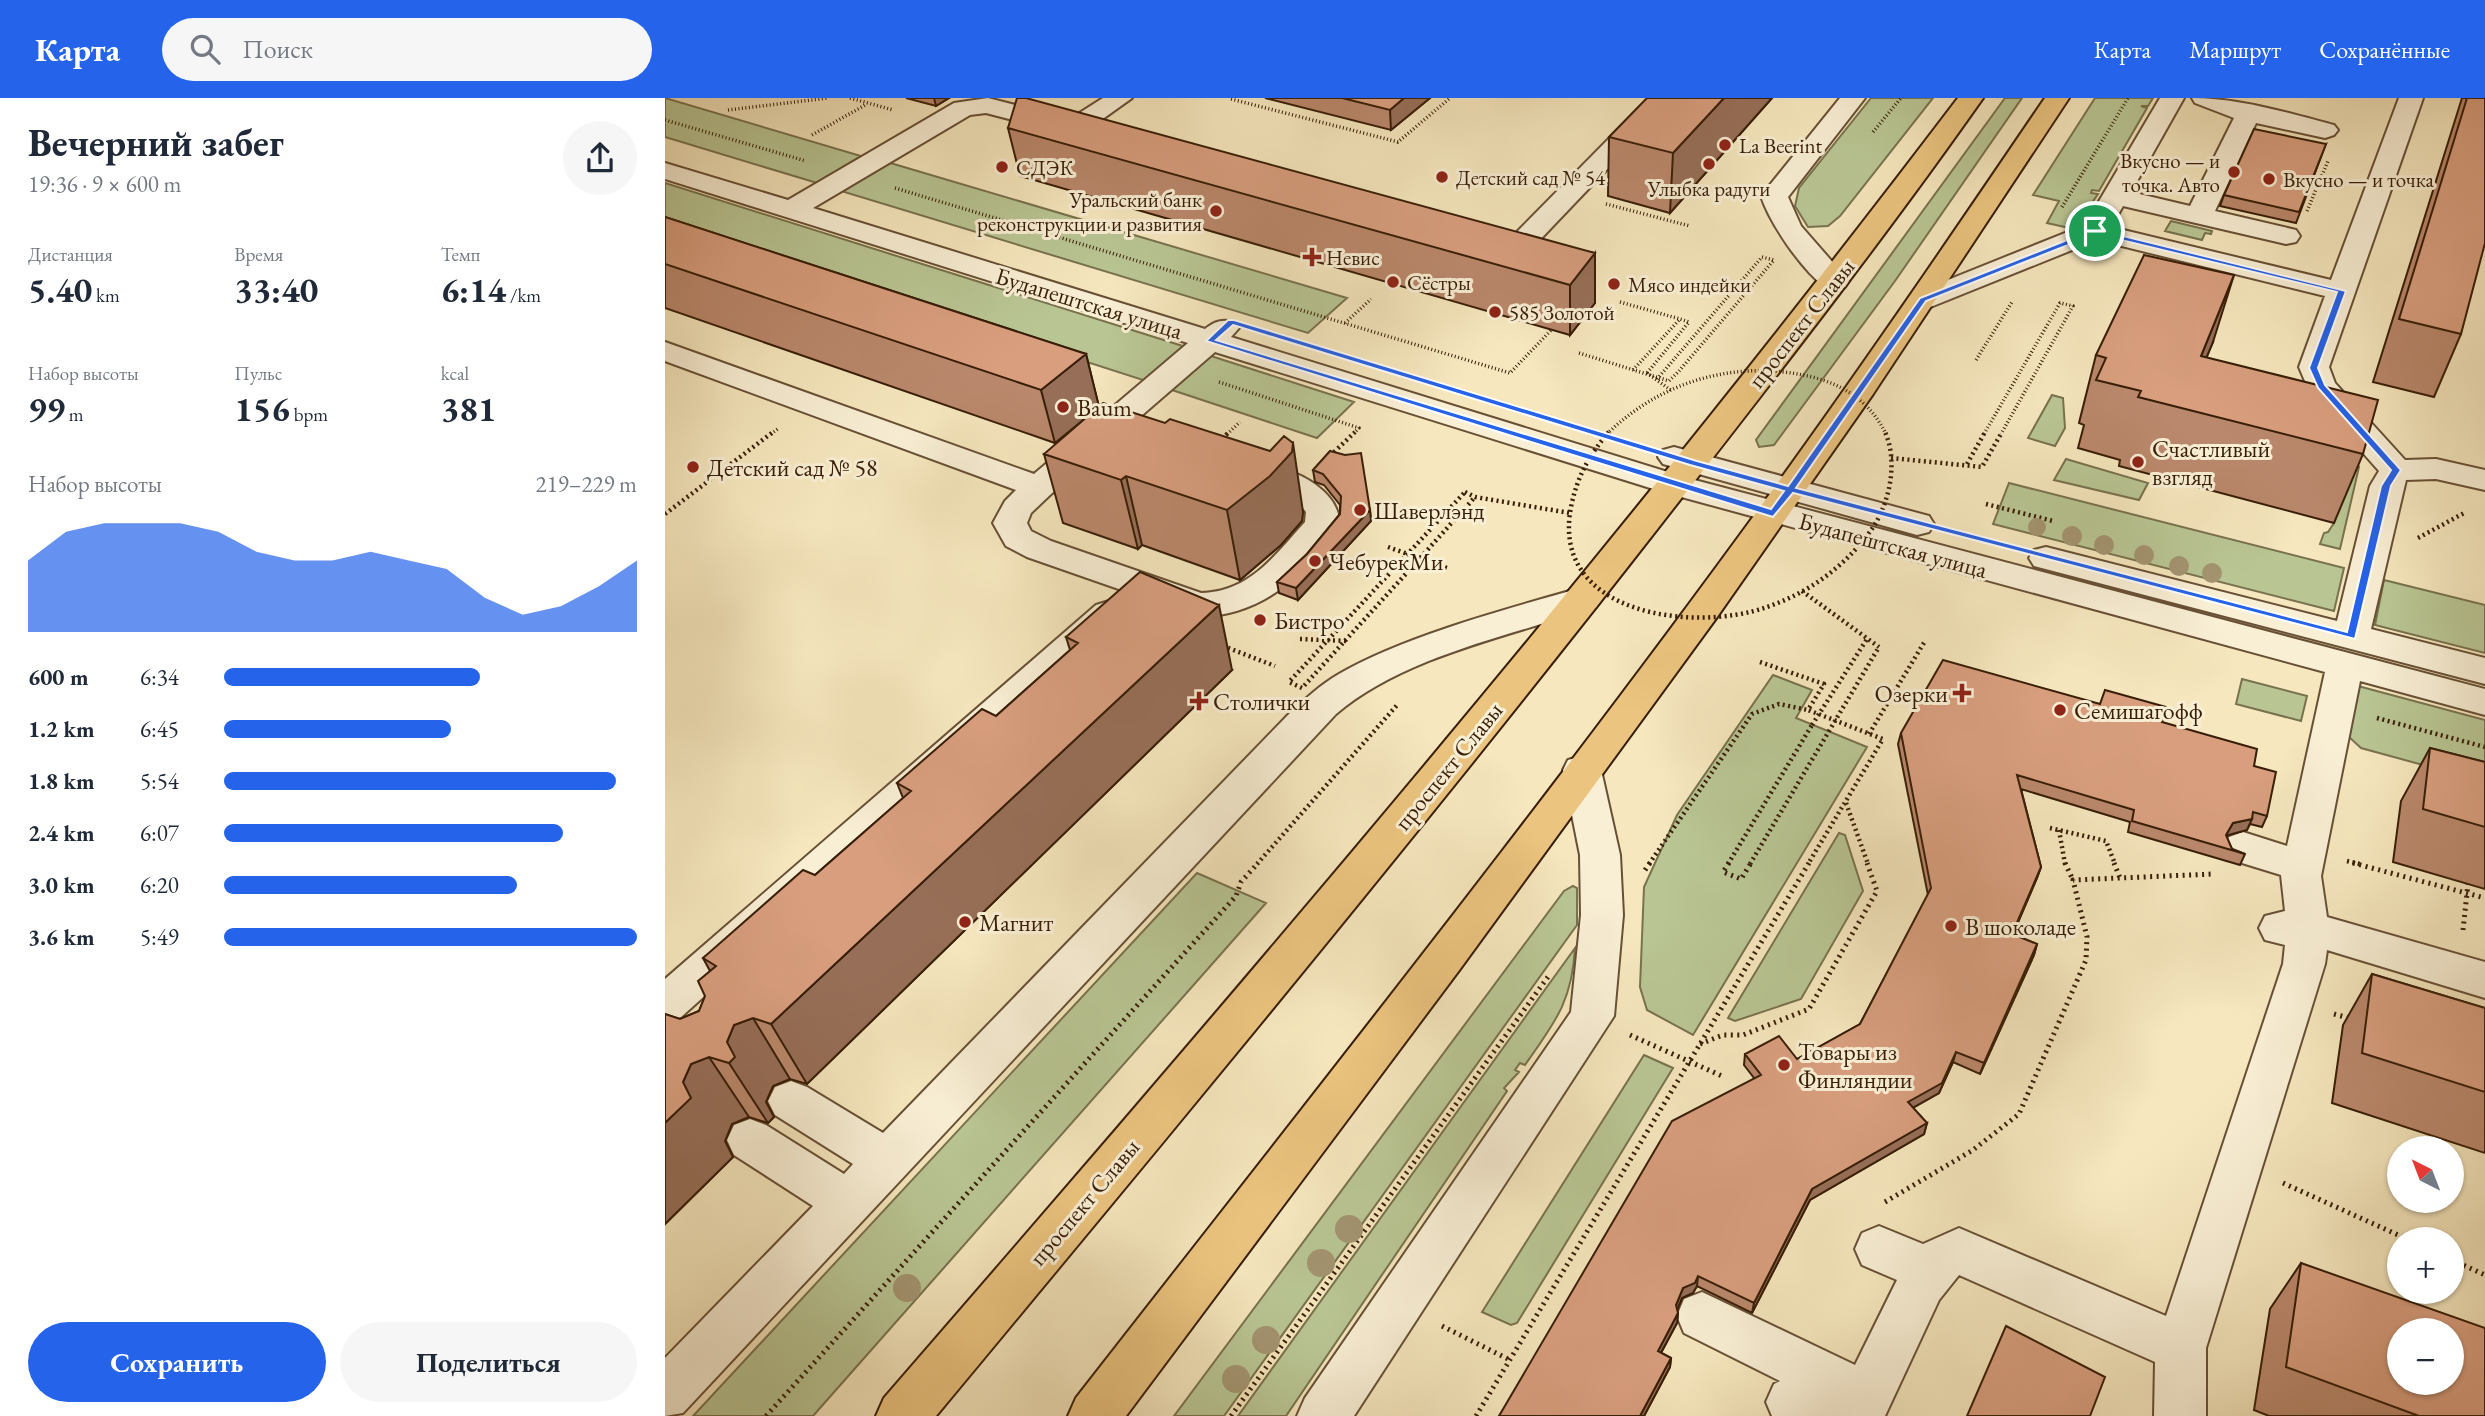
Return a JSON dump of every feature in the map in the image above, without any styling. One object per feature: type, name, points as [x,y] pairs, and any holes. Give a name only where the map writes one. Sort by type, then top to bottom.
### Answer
[{"type":"main road","name":"проспект Славы","points":[[902,1416],[1360,873],[1584,599],[1835,281],[1971,98]]},
{"type":"main road","points":[[1094,1416],[1441,961],[1781,501],[1923,300],[2057,98]]},
{"type":"street","points":[[1074,128],[1120,98]]},
{"type":"street","points":[[1451,233],[1491,244],[1522,242],[1663,98]]},
{"type":"street","points":[[1835,281],[1791,229],[1774,196],[1853,98]]},
{"type":"street","points":[[1923,300],[2095,231],[2172,98]]},
{"type":"street","points":[[2204,98],[2242,113],[2325,130]]},
{"type":"street","points":[[2411,98],[2314,368],[2321,386],[2396,470],[2436,469],[2479,494]]},
{"type":"street","points":[[791,210],[963,108],[986,105],[1101,136]]},
{"type":"street","points":[[2190,214],[2242,113]]},
{"type":"street","name":"Будапештская улица","points":[[665,148],[816,195],[1221,331],[1684,474],[2348,651],[2485,702]]},
{"type":"street","name":"Будапештская улица","points":[[665,171],[791,210],[1221,331]]},
{"type":"street","points":[[2117,197],[2190,214],[2295,228]]},
{"type":"street","points":[[2095,231],[2342,291]]},
{"type":"street","points":[[1204,456],[1310,494],[1323,509],[1322,524],[1259,591],[1242,601],[1218,606],[1199,605],[1139,586],[1039,549],[1018,538],[1010,523],[1017,508],[1039,487],[1126,430],[1221,331]]},
{"type":"street","points":[[665,351],[1039,487]]},
{"type":"street","points":[[2180,1416],[2178,1409],[2181,1348],[2304,964],[2294,928],[2301,876],[2371,550],[2386,486],[2396,470]]},
{"type":"street","points":[[672,1022],[1014,683],[1139,586]]},
{"type":"street","points":[[665,1395],[1302,724],[1328,700],[1360,678],[1394,663],[1584,599]]},
{"type":"street","name":"Будапештская улица","points":[[2348,651],[2485,671]]},
{"type":"street","points":[[1322,1416],[1592,1016],[1601,915],[1600,855],[1582,770]]},
{"type":"street","points":[[2231,860],[2305,858]]},
{"type":"street","points":[[2294,928],[2485,980]]},
{"type":"street","points":[[791,1101],[889,1161]]},
{"type":"street","points":[[750,1140],[849,1203]]},
{"type":"street","points":[[1859,1410],[1921,1284],[1916,1243],[2181,1348]]},
{"type":"street","points":[[1702,1316],[1859,1410]]},
{"type":"street","points":[[1792,1402],[1813,1397],[1859,1410]]},
{"type":"path","points":[[728,110],[828,98]]},
{"type":"path","points":[[1232,98],[1398,142],[1450,98]]},
{"type":"path","points":[[812,135],[867,103]]},
{"type":"path","points":[[665,120],[811,163]]},
{"type":"path","points":[[2295,228],[2339,133],[2325,130]]},
{"type":"path","points":[[889,186],[1510,373],[1558,323]]},
{"type":"path","points":[[1568,194],[1690,226]]},
{"type":"path","points":[[1579,353],[1633,370],[1669,381],[1774,260],[1762,257],[1657,379]]},
{"type":"path","points":[[1345,323],[1371,299]]},
{"type":"path","points":[[1620,302],[1689,322],[1688,327],[1647,373],[1672,391]]},
{"type":"path","points":[[1891,458],[1982,467],[2073,306],[2060,303],[1967,464]]},
{"type":"path","points":[[1590,310],[1608,315]]},
{"type":"path","points":[[1633,370],[1680,319]]},
{"type":"path","points":[[1746,369],[1783,370],[1819,378],[1846,390],[1869,406],[1882,428],[1891,458],[1886,500],[1874,527],[1847,558],[1802,591],[1761,608],[1718,619],[1673,619],[1635,609],[1602,592],[1578,565],[1571,547],[1570,513],[1578,480],[1595,448],[1624,419],[1672,391],[1708,376],[1746,369]]},
{"type":"path","points":[[1217,382],[1359,428],[1333,453]]},
{"type":"path","points":[[1204,456],[1240,422]]},
{"type":"path","points":[[665,514],[786,423]]},
{"type":"path","points":[[1475,496],[1302,688],[1289,682],[1465,492],[1570,513]]},
{"type":"path","points":[[2371,550],[2392,552],[2400,548],[2479,494]]},
{"type":"path","points":[[1388,547],[1447,568]]},
{"type":"path","points":[[1802,591],[1879,647],[1741,879],[1723,872],[1867,639]]},
{"type":"path","points":[[1300,639],[1354,641]]},
{"type":"path","points":[[1869,734],[1925,641]]},
{"type":"path","points":[[1759,662],[1824,684],[1808,710]]},
{"type":"path","points":[[766,1416],[1236,896],[1241,882],[1402,700]]},
{"type":"path","points":[[1476,1416],[1883,740],[1808,710],[1777,703],[1763,706],[1752,713],[1634,886],[1601,915]]},
{"type":"path","points":[[2365,714],[2485,747]]},
{"type":"path","points":[[1700,1045],[1723,1035],[1743,1035],[1809,1009],[1877,891],[1846,803]]},
{"type":"path","points":[[2050,828],[2106,841],[2120,878]]},
{"type":"path","points":[[1916,1243],[1973,1150],[2019,1114],[2086,960],[2087,937],[2073,880],[2066,869],[2059,830]]},
{"type":"path","points":[[2305,858],[2485,898]]},
{"type":"path","points":[[2073,880],[2120,878],[2231,860]]},
{"type":"path","points":[[1231,1416],[1551,972]]},
{"type":"path","points":[[2293,1001],[2357,1021]]},
{"type":"path","points":[[1650,1044],[1722,1076]]},
{"type":"path","points":[[2274,1179],[2387,1230]]},
{"type":"path","points":[[2464,1265],[2485,1275]]},
{"type":"path","points":[[1399,1303],[1510,1360]]},
{"type":"green space","points":[[665,98],[861,156],[817,183],[665,137]]},
{"type":"green space","points":[[1871,98],[1933,98],[1840,216],[1828,226],[1808,227],[1795,206],[1799,188]]},
{"type":"green space","points":[[2005,98],[2022,98],[1895,281],[1774,445],[1759,447],[1756,440]]},
{"type":"green space","points":[[2095,98],[2153,98],[2148,106],[2141,106],[2147,108],[2099,191],[2092,190],[2091,193],[2098,194],[2078,223],[2069,228],[2047,223],[2059,201],[2033,195]]},
{"type":"green space","points":[[887,162],[1347,298],[1308,333],[841,191]]},
{"type":"green space","points":[[665,183],[1189,348],[1149,382],[665,226]]},
{"type":"green space","points":[[2171,221],[2212,231],[2211,234],[2205,233],[2202,240],[2165,231]]},
{"type":"green space","points":[[1211,356],[1354,402],[1317,438],[1172,390]]},
{"type":"green space","points":[[2052,395],[2063,398],[2065,428],[2055,446],[2028,438]]},
{"type":"green space","points":[[2352,455],[2359,467],[2340,549],[2320,544],[2324,533],[2328,532],[2334,523]]},
{"type":"green space","points":[[2066,459],[2148,483],[2139,500],[2054,480]]},
{"type":"green space","points":[[2009,483],[2344,568],[2334,611],[1993,524]]},
{"type":"green space","points":[[2384,580],[2485,605],[2485,653],[2375,625]]},
{"type":"green space","points":[[1773,675],[1812,690],[1796,718],[1867,747],[1693,1035],[1647,1010],[1640,987],[1644,887],[1677,815]]},
{"type":"green space","points":[[2242,679],[2307,696],[2301,721],[2236,704]]},
{"type":"green space","points":[[2358,686],[2485,720],[2485,782],[2361,748],[2349,737]]},
{"type":"green space","points":[[1839,833],[1845,835],[1863,891],[1801,999],[1735,1021],[1728,1018]]},
{"type":"green space","points":[[1197,873],[1266,903],[813,1416],[693,1416]]},
{"type":"green space","points":[[1573,886],[1577,888],[1577,925],[1224,1416],[1174,1416],[1564,891]]},
{"type":"green space","points":[[1575,948],[1566,997],[1553,1023],[1525,1065],[1520,1063],[1515,1070],[1519,1072],[1504,1088],[1507,1091],[1286,1416],[1238,1416]]},
{"type":"green space","points":[[1644,1055],[1673,1068],[1517,1323],[1511,1325],[1482,1312]]},
{"type":"building","points":[[1017,98],[1026,98],[1595,253],[1570,285],[1008,128]]},
{"type":"building","points":[[1342,98],[1404,98],[1390,110]]},
{"type":"building","points":[[1647,98],[1724,98],[1673,153],[1609,137]]},
{"type":"building","points":[[2467,98],[2485,98],[2485,243],[2461,334],[2399,319]]},
{"type":"building","name":"Вкусно — и точка","points":[[2254,129],[2326,144],[2299,212],[2224,195]]},
{"type":"building","points":[[665,217],[1086,354],[1041,390],[665,264]]},
{"type":"building","points":[[2144,255],[2234,275],[2201,356],[2378,400],[2363,454],[2138,397],[2141,391],[2096,380],[2106,358],[2096,355]]},
{"type":"building","points":[[1103,403],[1165,423],[1170,419],[1270,451],[1284,436],[1293,443],[1292,452],[1270,476],[1227,510],[1126,476],[1121,480],[1044,454]]},
{"type":"building","points":[[1330,451],[1345,455],[1361,453],[1370,510],[1296,588],[1277,582],[1307,554],[1340,514],[1341,496],[1323,474],[1313,470]]},
{"type":"building","points":[[1140,572],[1219,605],[771,1024],[753,1018],[734,1025],[727,1042],[735,1057],[729,1063],[709,1057],[691,1064],[683,1082],[691,1098],[665,1123],[665,1014],[680,1019],[699,1011],[705,996],[698,981],[716,966],[703,958],[803,870],[815,875],[911,791],[897,783],[982,709],[996,716],[1078,643],[1066,637]]},
{"type":"building","points":[[1943,660],[2100,704],[2105,690],[2166,707],[2162,722],[2257,749],[2254,766],[2276,772],[2267,816],[2253,812],[2252,819],[2233,823],[2226,835],[2232,849],[2245,854],[2132,821],[2134,810],[2017,775],[2041,867],[2012,934],[2037,944],[1984,1063],[1956,1052],[1942,1083],[1908,1102],[1927,1123],[1812,1189],[1754,1303],[1698,1276],[1695,1283],[1683,1288],[1676,1305],[1678,1313],[1658,1351],[1671,1358],[1640,1416],[1499,1416],[1672,1121],[1761,1075],[1745,1054],[1779,1036],[1797,1059],[1860,1024],[1931,888],[1901,733]]},
{"type":"building","points":[[2430,748],[2485,762],[2485,827],[2423,809]]},
{"type":"building","points":[[2372,974],[2485,1008],[2485,1092],[2362,1053]]},
{"type":"building","points":[[2301,1263],[2387,1293],[2387,1304],[2417,1304],[2457,1318],[2387,1318],[2387,1395],[2464,1395],[2464,1321],[2485,1328],[2485,1416],[2419,1416],[2286,1367]]},
{"type":"building","points":[[2006,1326],[2105,1377],[2090,1416],[1967,1416]]},
{"type":"place","name":"La Beerint","points":[[1725,145]]},
{"type":"place","name":"Улыбка радуги","points":[[1709,164]]},
{"type":"place","name":"СДЭК","points":[[1002,167]]},
{"type":"place","name":"Вкусно — и точка. Авто","points":[[2234,172]]},
{"type":"place","name":"Детский сад № 54","points":[[1442,177]]},
{"type":"place","name":"Вкусно — и точка","points":[[2269,179]]},
{"type":"place","name":"Уральский банк реконструкции и развития","points":[[1216,211]]},
{"type":"place","name":"Невис","points":[[1312,257]]},
{"type":"place","name":"Сёстры","points":[[1393,282]]},
{"type":"place","name":"Мясо индейки","points":[[1614,284]]},
{"type":"place","name":"585 Золотой","points":[[1495,312]]},
{"type":"place","name":"Baum","points":[[1063,407]]},
{"type":"place","name":"Счастливый взгляд","points":[[2138,462]]},
{"type":"place","name":"Детский сад № 58","points":[[693,467]]},
{"type":"place","name":"Шаверлэнд","points":[[1360,510]]},
{"type":"place","name":"ЧебурекМи","points":[[1315,561]]},
{"type":"place","name":"Бистро","points":[[1260,620]]},
{"type":"place","name":"Озерки","points":[[1962,693]]},
{"type":"place","name":"Столички","points":[[1199,701]]},
{"type":"place","name":"Семишагофф","points":[[2060,710]]},
{"type":"place","name":"Магнит","points":[[965,922]]},
{"type":"place","name":"В шоколаде","points":[[1951,926]]},
{"type":"place","name":"Товары из Финляндии","points":[[1784,1065]]},
{"type":"route","points":[[2095,231],[1923,300],[1790,489],[1693,463],[1231,322],[1210,341],[1773,513],[1790,489],[2351,636],[2386,486],[2396,470],[2321,386],[2314,368],[2342,291],[2095,231]]}]
